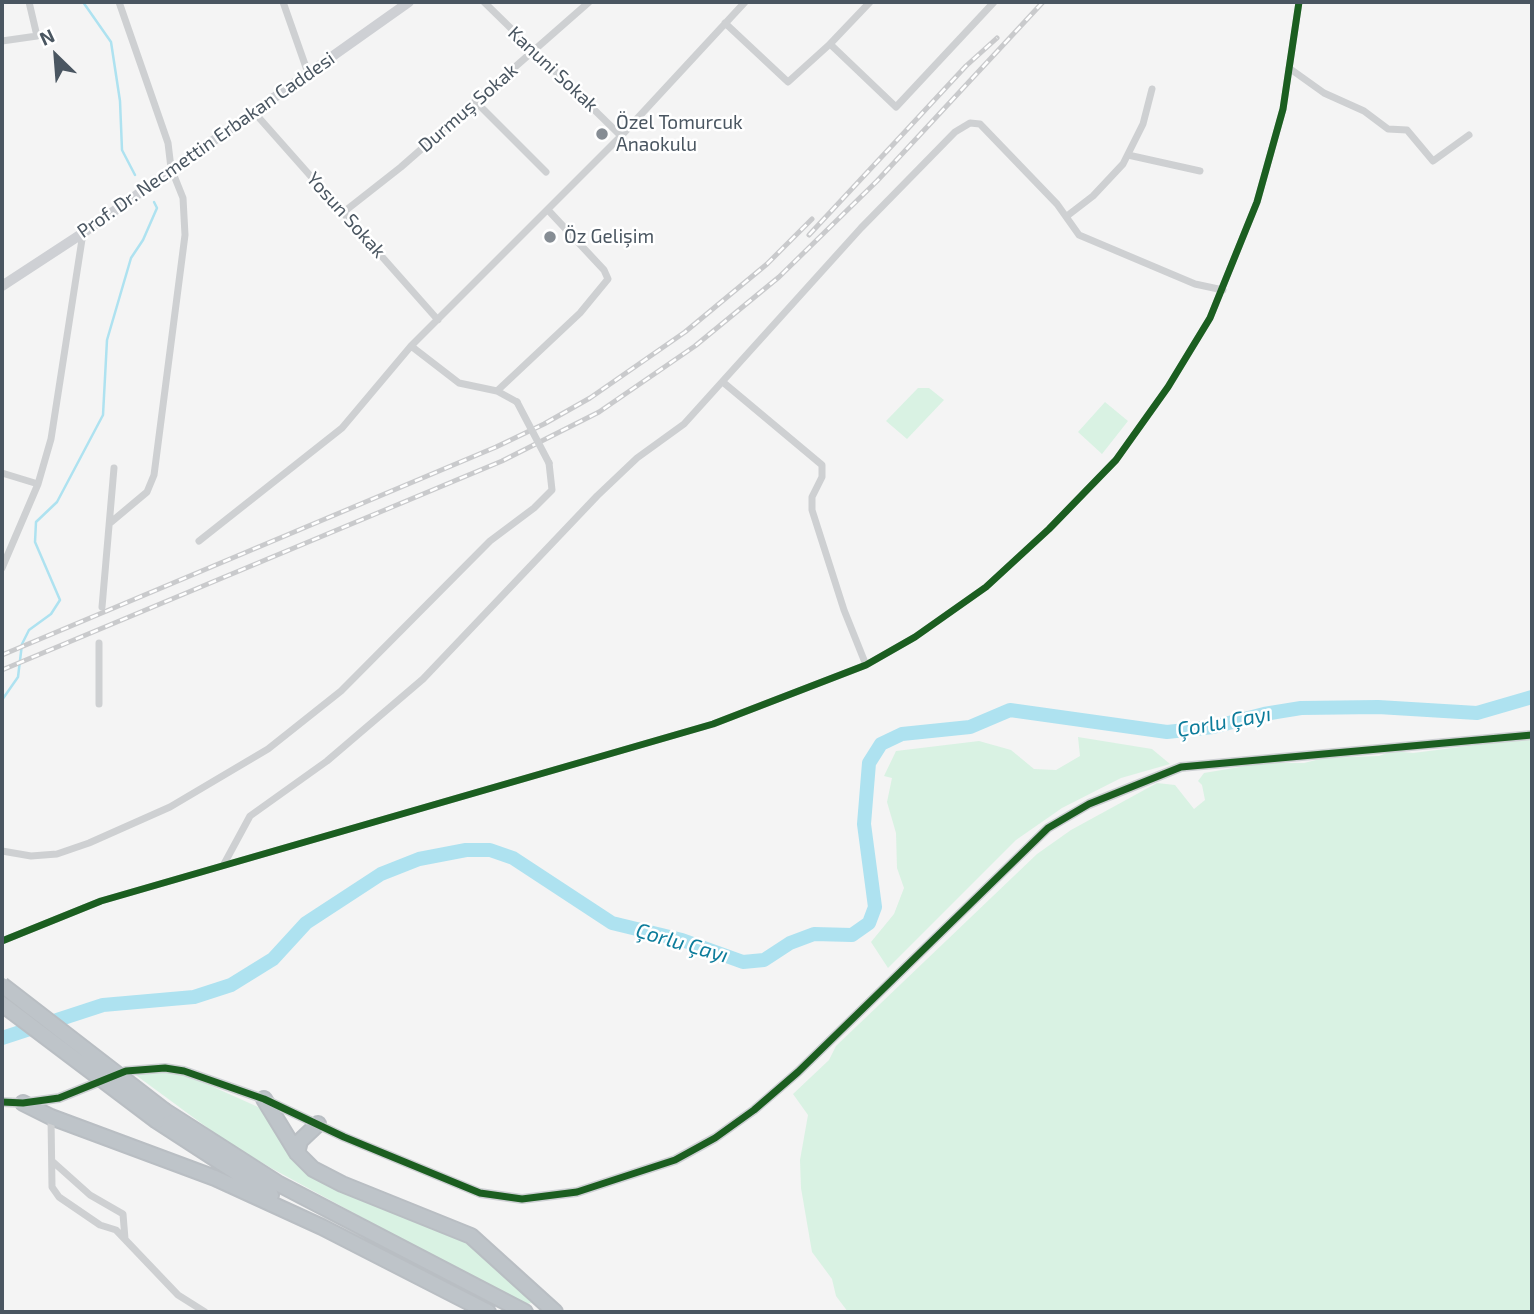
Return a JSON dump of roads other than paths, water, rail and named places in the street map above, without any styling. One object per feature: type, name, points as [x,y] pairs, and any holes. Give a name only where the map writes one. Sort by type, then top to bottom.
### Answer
[{"type":"highway","points":[[2,985],[161,1116],[279,1184],[525,1312]]},
{"type":"highway","points":[[2,1004],[322,1227]]},
{"type":"highway","points":[[264,1099],[297,1153],[313,1169],[342,1184],[471,1236],[555,1312]]},
{"type":"highway","points":[[23,1103],[51,1117],[215,1178],[322,1227],[488,1312]]},
{"type":"highway","points":[[297,1153],[300,1141],[318,1124]]},
{"type":"street","points":[[2,41],[37,36],[29,2]]},
{"type":"street","points":[[110,523],[147,492],[153,475],[186,235],[183,198],[171,168],[168,143],[120,2]]},
{"type":"street","points":[[283,2],[308,73]]},
{"type":"street","name":"Prof. Dr. Necmettin Erbakan Caddesi","points":[[2,286],[83,233],[171,168],[409,2]]},
{"type":"street","name":"Kanuni Sokak","points":[[484,2],[533,53],[621,136]]},
{"type":"street","name":"Durmuş Sokak","points":[[345,211],[533,53],[589,2]]},
{"type":"street","points":[[199,541],[342,428],[411,346],[621,136],[745,2]]},
{"type":"street","points":[[725,23],[788,82],[830,44],[870,2]]},
{"type":"street","points":[[830,44],[897,107],[994,2]]},
{"type":"street","points":[[2,942],[102,901],[713,724],[866,665],[915,637],[986,587],[1049,529],[1116,460],[1168,387],[1223,290],[1257,202],[1283,109],[1300,2]]},
{"type":"street","points":[[1289,68],[1324,93],[1364,111],[1388,129],[1406,131],[1433,161],[1469,135]]},
{"type":"street","points":[[1066,216],[1093,196],[1128,155],[1143,124],[1152,89]]},
{"type":"street","points":[[475,101],[547,172]]},
{"type":"street","name":"Yosun Sokak","points":[[253,111],[345,211],[438,320]]},
{"type":"street","points":[[225,864],[250,816],[327,761],[423,679],[597,496],[637,458],[684,425],[862,228],[955,132],[970,123],[980,124],[1066,216],[1079,234],[1195,284],[1223,290]]},
{"type":"street","points":[[1128,155],[1200,171]]},
{"type":"street","points":[[498,391],[580,313],[608,279],[604,270],[548,210]]},
{"type":"street","points":[[2,568],[38,484],[51,439],[83,233]]},
{"type":"street","points":[[2,851],[31,856],[57,854],[89,843],[170,807],[268,748],[341,691],[490,541],[534,508],[552,490],[550,463],[517,402],[498,391],[459,383],[411,346]]},
{"type":"street","points":[[724,383],[822,465],[822,477],[812,497],[812,510],[844,610],[866,665]]},
{"type":"street","points":[[102,607],[114,468]]},
{"type":"street","points":[[2,473],[38,484]]},
{"type":"street","points":[[99,643],[99,704]]},
{"type":"street","points":[[2,1102],[23,1103],[59,1098],[126,1071],[184,1071],[264,1099],[481,1193],[522,1199],[577,1192],[628,1178],[674,1160],[715,1138],[768,1099],[1048,828],[1089,804],[1181,767],[1532,735]]},
{"type":"street","points":[[2,1093],[23,1103]]},
{"type":"street","points":[[51,1117],[52,1187],[59,1197],[100,1225],[116,1230],[178,1295],[205,1312]]},
{"type":"street","points":[[52,1161],[81,1188],[123,1214],[125,1239]]},
{"type":"waterway","points":[[83,2],[111,42],[120,101],[122,150],[135,175]]},
{"type":"waterway","points":[[2,700],[18,677],[22,644],[29,630],[51,614],[60,600],[35,542],[36,522],[57,502],[103,415],[107,340],[131,258],[143,240],[157,208],[154,202]]},
{"type":"waterway","name":"Çorlu Çayı","points":[[2,1038],[103,1005],[194,997],[231,985],[273,959],[306,923],[381,874],[419,859],[466,850],[490,850],[513,858],[612,923],[682,940],[743,962],[764,960],[790,943],[814,934],[852,935],[869,923],[875,907],[864,824],[869,763],[881,744],[902,734],[970,727],[1010,710],[1167,732],[1213,727],[1301,708],[1378,707],[1477,713],[1532,697]]},
{"type":"railway","points":[[2,670],[502,461],[599,412],[695,346],[779,277],[877,181],[1043,2]]},
{"type":"railway","points":[[809,235],[966,66],[997,38]]},
{"type":"railway","points":[[2,655],[496,447],[544,424],[590,398],[685,332],[767,264],[812,219]]},
{"type":"place","name":"Özel Tomurcuk Anaokulu","points":[[602,134]]},
{"type":"place","name":"Öz Gelişim","points":[[550,237]]}]
